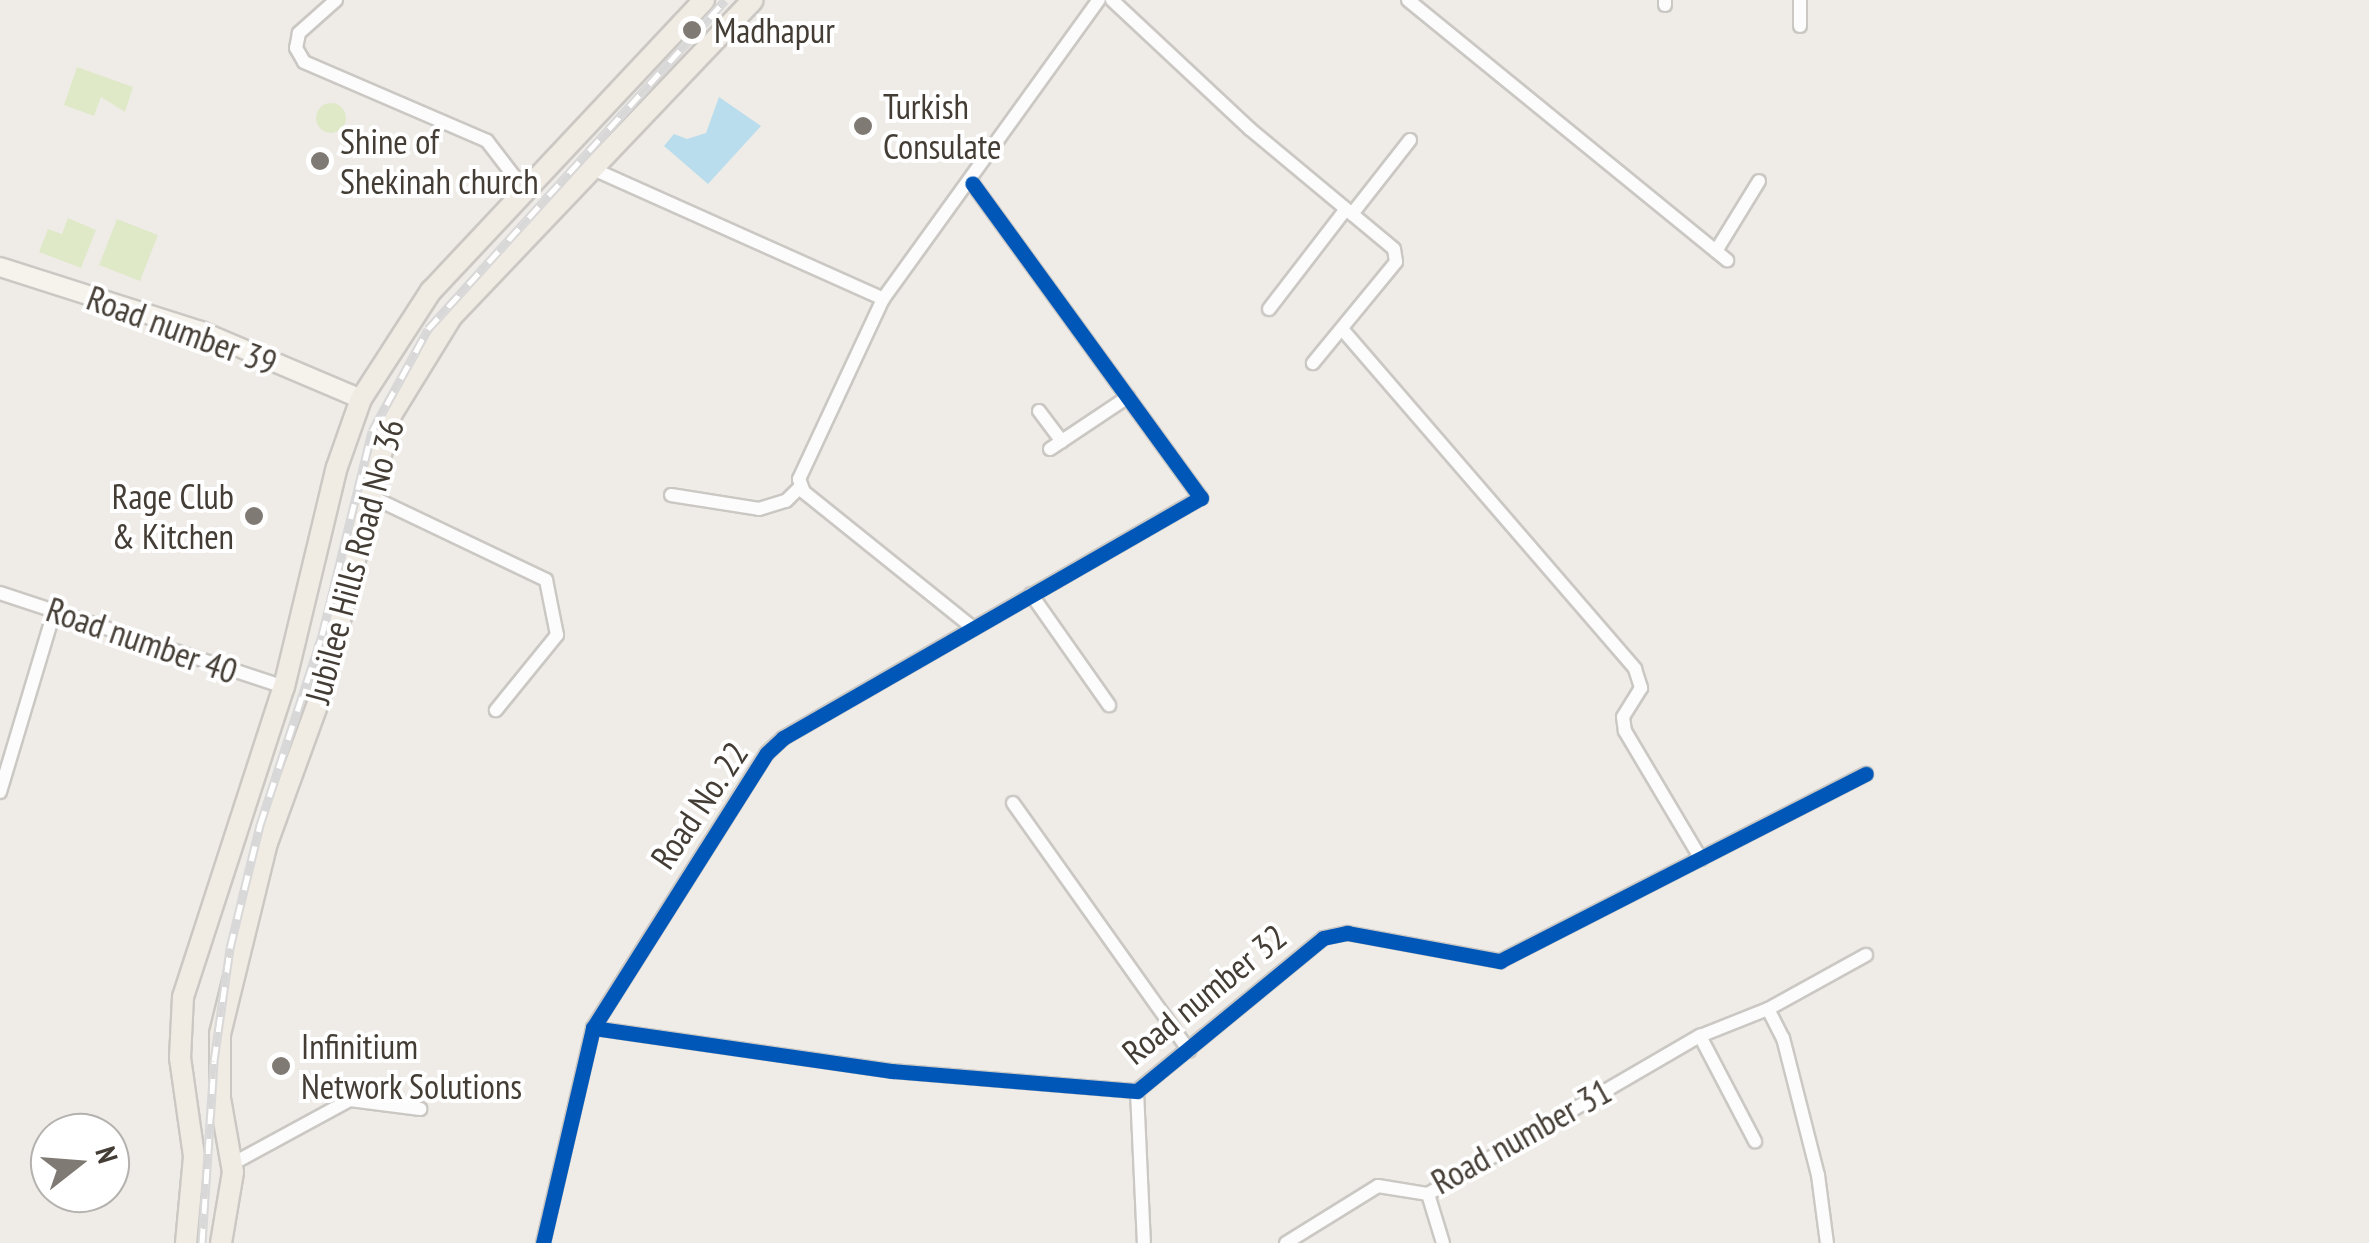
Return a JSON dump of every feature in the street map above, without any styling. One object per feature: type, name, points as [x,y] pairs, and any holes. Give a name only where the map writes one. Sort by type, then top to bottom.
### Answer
[{"type":"main road","name":"Jubilee Hills Road No 36","points":[[186,1243],[194,1156],[180,1058],[183,997],[284,688],[326,516],[361,399],[431,291],[704,0]]},
{"type":"main road","name":"Jubilee Hills Road No 36","points":[[221,1243],[232,1164],[219,1083],[220,1034],[241,932],[323,689],[391,414],[426,352],[753,0]]},
{"type":"main road","points":[[326,516],[362,528]]},
{"type":"street","points":[[336,0],[300,33],[296,48],[304,62],[487,141],[524,189]]},
{"type":"street","points":[[973,628],[801,486],[800,466],[884,300],[972,183],[1099,0]]},
{"type":"street","points":[[1112,0],[1394,249],[1396,262],[1313,363]]},
{"type":"street","points":[[1408,0],[1722,255],[1759,181]]},
{"type":"street","points":[[1800,0],[1800,26]]},
{"type":"street","points":[[1269,309],[1410,140]]},
{"type":"street","points":[[593,169],[884,300]]},
{"type":"street","points":[[972,183],[1128,397],[1056,445],[1039,411]]},
{"type":"street","name":"Road number 39","points":[[0,267],[200,331],[361,399]]},
{"type":"street","points":[[1342,329],[1635,669],[1641,688],[1624,717],[1624,731],[1701,859]]},
{"type":"street","name":"Road No. 22","points":[[543,1243],[593,1028],[767,754],[973,628],[1201,498],[1128,397]]},
{"type":"street","points":[[670,495],[760,509],[786,501],[801,486]]},
{"type":"street","points":[[370,496],[546,580],[557,635],[496,710]]},
{"type":"street","name":"Road number 40","points":[[0,593],[284,688]]},
{"type":"street","points":[[1031,594],[1109,705]]},
{"type":"street","points":[[0,792],[55,610]]},
{"type":"street","name":"Road number 32","points":[[593,1028],[892,1071],[1137,1092],[1323,938],[1347,933],[1500,961],[1866,774]]},
{"type":"street","points":[[1013,803],[1189,1051]]},
{"type":"street","name":"Road number 31","points":[[1286,1243],[1378,1186],[1428,1194],[1700,1036],[1866,954]]},
{"type":"street","points":[[1761,1009],[1783,1038],[1818,1175],[1827,1243]]},
{"type":"street","points":[[1700,1036],[1755,1141]]},
{"type":"street","points":[[1137,1092],[1144,1243]]},
{"type":"street","points":[[232,1164],[350,1100],[420,1109]]},
{"type":"street","points":[[1428,1194],[1443,1243]]},
{"type":"green space","points":[[77,67],[133,87],[125,112],[101,97],[94,116],[64,105]]},
{"type":"green space","points":[[331,103],[342,107],[346,118],[342,129],[331,133],[320,129],[316,118],[320,107]]},
{"type":"green space","points":[[68,218],[96,230],[81,268],[39,252],[48,229],[62,234]]},
{"type":"green space","points":[[117,219],[158,235],[140,281],[99,265]]},
{"type":"water","points":[[719,97],[761,126],[708,184],[664,146],[674,134],[687,139],[706,133]]},
{"type":"railway","points":[[202,1243],[214,1061],[230,948],[260,825],[322,635],[372,431],[428,329],[725,0]]},
{"type":"cycle path","points":[[543,1243],[593,1028],[767,753],[783,738],[1201,498],[972,183]]},
{"type":"cycle path","points":[[593,1028],[892,1071],[1137,1091],[1323,938],[1347,933],[1500,961],[1866,774]]},
{"type":"place","name":"Madhapur","points":[[692,30]]},
{"type":"place","name":"Turkish Consulate","points":[[863,126]]},
{"type":"place","name":"Shine of Shekinah church","points":[[320,161]]},
{"type":"place","name":"Rage Club & Kitchen","points":[[254,516]]},
{"type":"place","name":"Infinitium Network Solutions","points":[[281,1066]]}]
